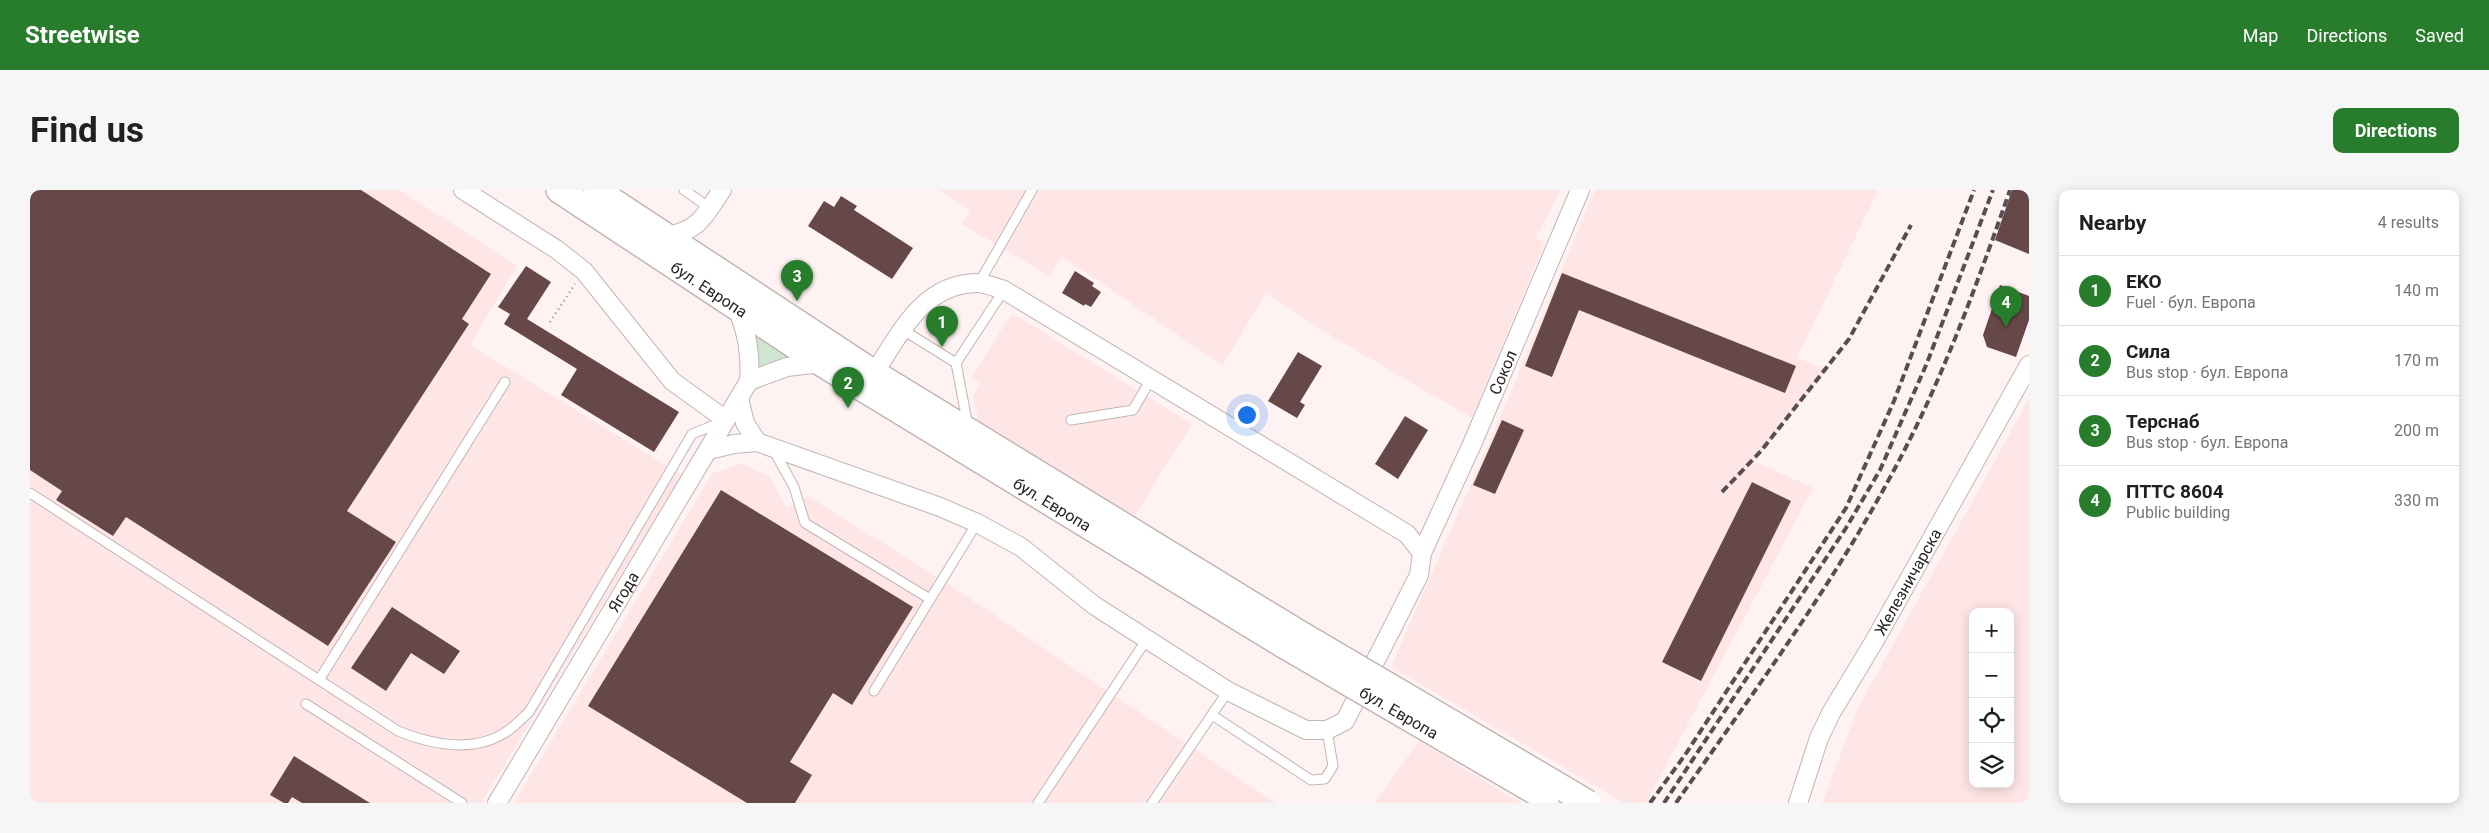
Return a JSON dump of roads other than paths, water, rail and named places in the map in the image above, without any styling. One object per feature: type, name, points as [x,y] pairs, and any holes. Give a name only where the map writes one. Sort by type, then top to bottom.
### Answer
[{"type":"main road","name":"бул. Европа","points":[[559,190],[821,363],[1289,638],[1588,803]]},
{"type":"main road","name":"бул. Европа","points":[[596,190],[874,373],[969,431],[1289,638],[1554,803]]},
{"type":"street","points":[[463,190],[556,249],[584,271],[672,381],[726,420]]},
{"type":"street","points":[[701,258],[697,242],[705,216],[722,190]]},
{"type":"street","name":"Сокол","points":[[1327,730],[1345,721],[1419,575],[1422,553],[1473,442],[1580,190]]},
{"type":"street","points":[[666,236],[682,233],[705,216]]},
{"type":"street","points":[[874,373],[926,300],[950,287],[979,283],[1004,290],[1407,534],[1422,553]]},
{"type":"street","points":[[737,308],[748,336],[751,360],[749,381],[787,367],[821,363]]},
{"type":"street","name":"Железничарска","points":[[1798,803],[1819,738],[1831,713],[1875,640],[2029,365]]},
{"type":"street","name":"Ягода","points":[[498,803],[749,381]]},
{"type":"street","points":[[739,398],[745,423],[764,445]]},
{"type":"street","points":[[709,450],[734,444],[764,445],[940,507],[976,523],[1021,547],[1095,606],[1228,691],[1306,730],[1327,730]]},
{"type":"lane","points":[[684,190],[705,216]]},
{"type":"lane","points":[[979,283],[1032,190]]},
{"type":"lane","points":[[969,431],[956,363],[1004,290]]},
{"type":"lane","points":[[903,330],[956,363]]},
{"type":"lane","points":[[1071,420],[1133,410],[1151,379]]},
{"type":"lane","points":[[319,680],[505,382]]},
{"type":"lane","points":[[30,493],[398,731],[421,740],[444,745],[468,745],[488,740],[508,731],[529,712],[692,434],[726,420]]},
{"type":"lane","points":[[764,445],[794,487],[805,523],[930,599]]},
{"type":"lane","points":[[874,691],[976,523]]},
{"type":"lane","points":[[1038,803],[1147,639]]},
{"type":"lane","points":[[1152,803],[1228,691]]},
{"type":"lane","points":[[306,704],[462,803]]},
{"type":"lane","points":[[1212,715],[1310,780],[1325,779],[1333,766],[1327,730]]},
{"type":"railway","points":[[1650,803],[1685,755],[1846,508],[1894,401],[1974,190]]},
{"type":"railway","points":[[1664,803],[1846,528],[1880,470],[1927,363],[1993,190]]},
{"type":"railway","points":[[1676,803],[1798,628],[1882,492],[1922,415],[1950,352],[2010,190]]},
{"type":"railway","points":[[1722,492],[1761,451],[1849,339],[1911,225]]},
{"type":"place","name":"Терснаб","points":[[797,301]]},
{"type":"place","name":"ПТТС 8604","points":[[2006,327]]},
{"type":"place","name":"EKO","points":[[942,347]]},
{"type":"place","name":"Сила","points":[[848,408]]}]
